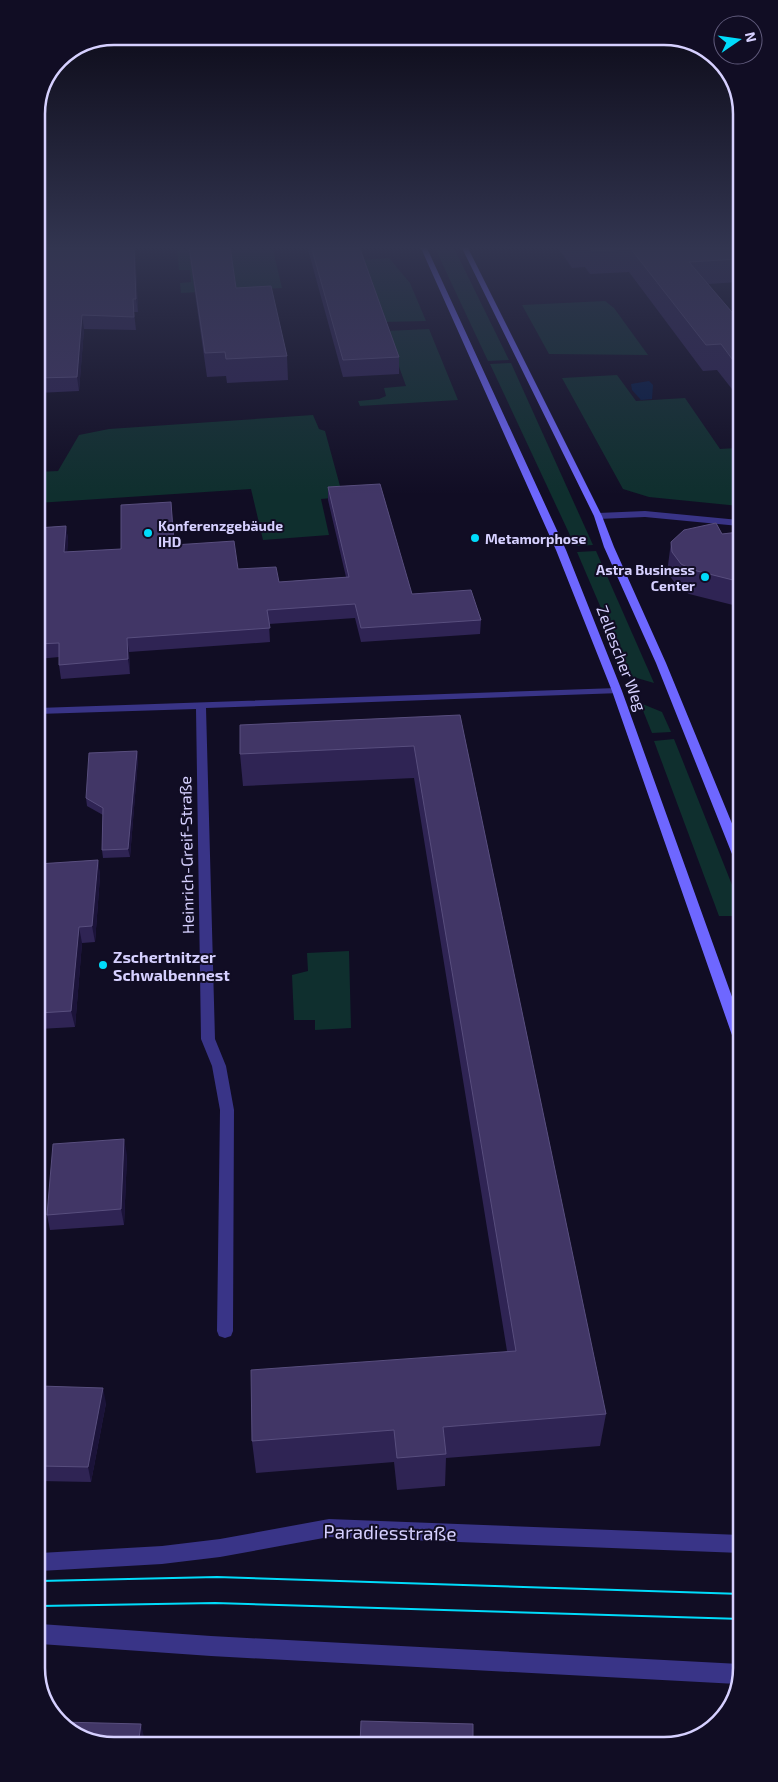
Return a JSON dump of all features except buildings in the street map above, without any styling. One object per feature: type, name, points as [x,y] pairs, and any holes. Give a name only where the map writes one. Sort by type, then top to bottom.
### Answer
[{"type":"main road","name":"Zellescher Weg","points":[[461,329],[561,550],[617,690],[733,1018]]},
{"type":"main road","name":"Zellescher Weg","points":[[505,329],[598,516],[661,663],[733,842]]},
{"type":"street","points":[[598,516],[645,514],[733,522]]},
{"type":"street","points":[[45,711],[617,690]]},
{"type":"street","name":"Heinrich-Greif-Straße","points":[[201,706],[208,1039],[219,1066],[227,1110],[225,1330]]},
{"type":"street","name":"Paradiesstraße","points":[[45,1562],[162,1555],[220,1548],[330,1528],[733,1544]]},
{"type":"street","points":[[45,1634],[210,1646],[732,1674]]},
{"type":"green space","points":[[429,329],[458,400],[360,406],[358,401],[379,399],[386,396],[384,388],[406,386],[386,331]]},
{"type":"green space","points":[[473,329],[494,329],[509,360],[488,361]]},
{"type":"green space","points":[[535,329],[629,329],[648,355],[549,354]]},
{"type":"green space","points":[[511,363],[593,545],[575,546],[490,364]]},
{"type":"green space","points":[[617,375],[636,401],[685,398],[720,449],[733,448],[733,505],[649,497],[623,489],[562,378]]},
{"type":"green space","points":[[313,415],[319,429],[325,431],[343,497],[321,499],[329,535],[263,540],[251,489],[45,502],[45,472],[58,471],[79,435],[109,429]]},
{"type":"green space","points":[[596,551],[654,683],[630,676],[577,552]]},
{"type":"green space","points":[[640,703],[662,712],[671,732],[652,733]]},
{"type":"green space","points":[[674,739],[733,887],[733,916],[719,916],[654,741]]},
{"type":"green space","points":[[349,951],[351,1028],[315,1030],[315,1020],[294,1020],[292,975],[308,971],[307,953]]},
{"type":"water","points":[[649,381],[653,385],[652,399],[641,400],[632,390],[631,384]]},
{"type":"tram line","points":[[45,1581],[217,1577],[733,1594]]},
{"type":"tram line","points":[[45,1606],[215,1603],[733,1619]]},
{"type":"place","name":"Konferenzgebäude IHD","points":[[148,533]]},
{"type":"place","name":"Metamorphose","points":[[475,538]]},
{"type":"place","name":"Astra Business Center","points":[[705,577]]},
{"type":"place","name":"Zschertnitzer Schwalbennest","points":[[103,965]]}]
